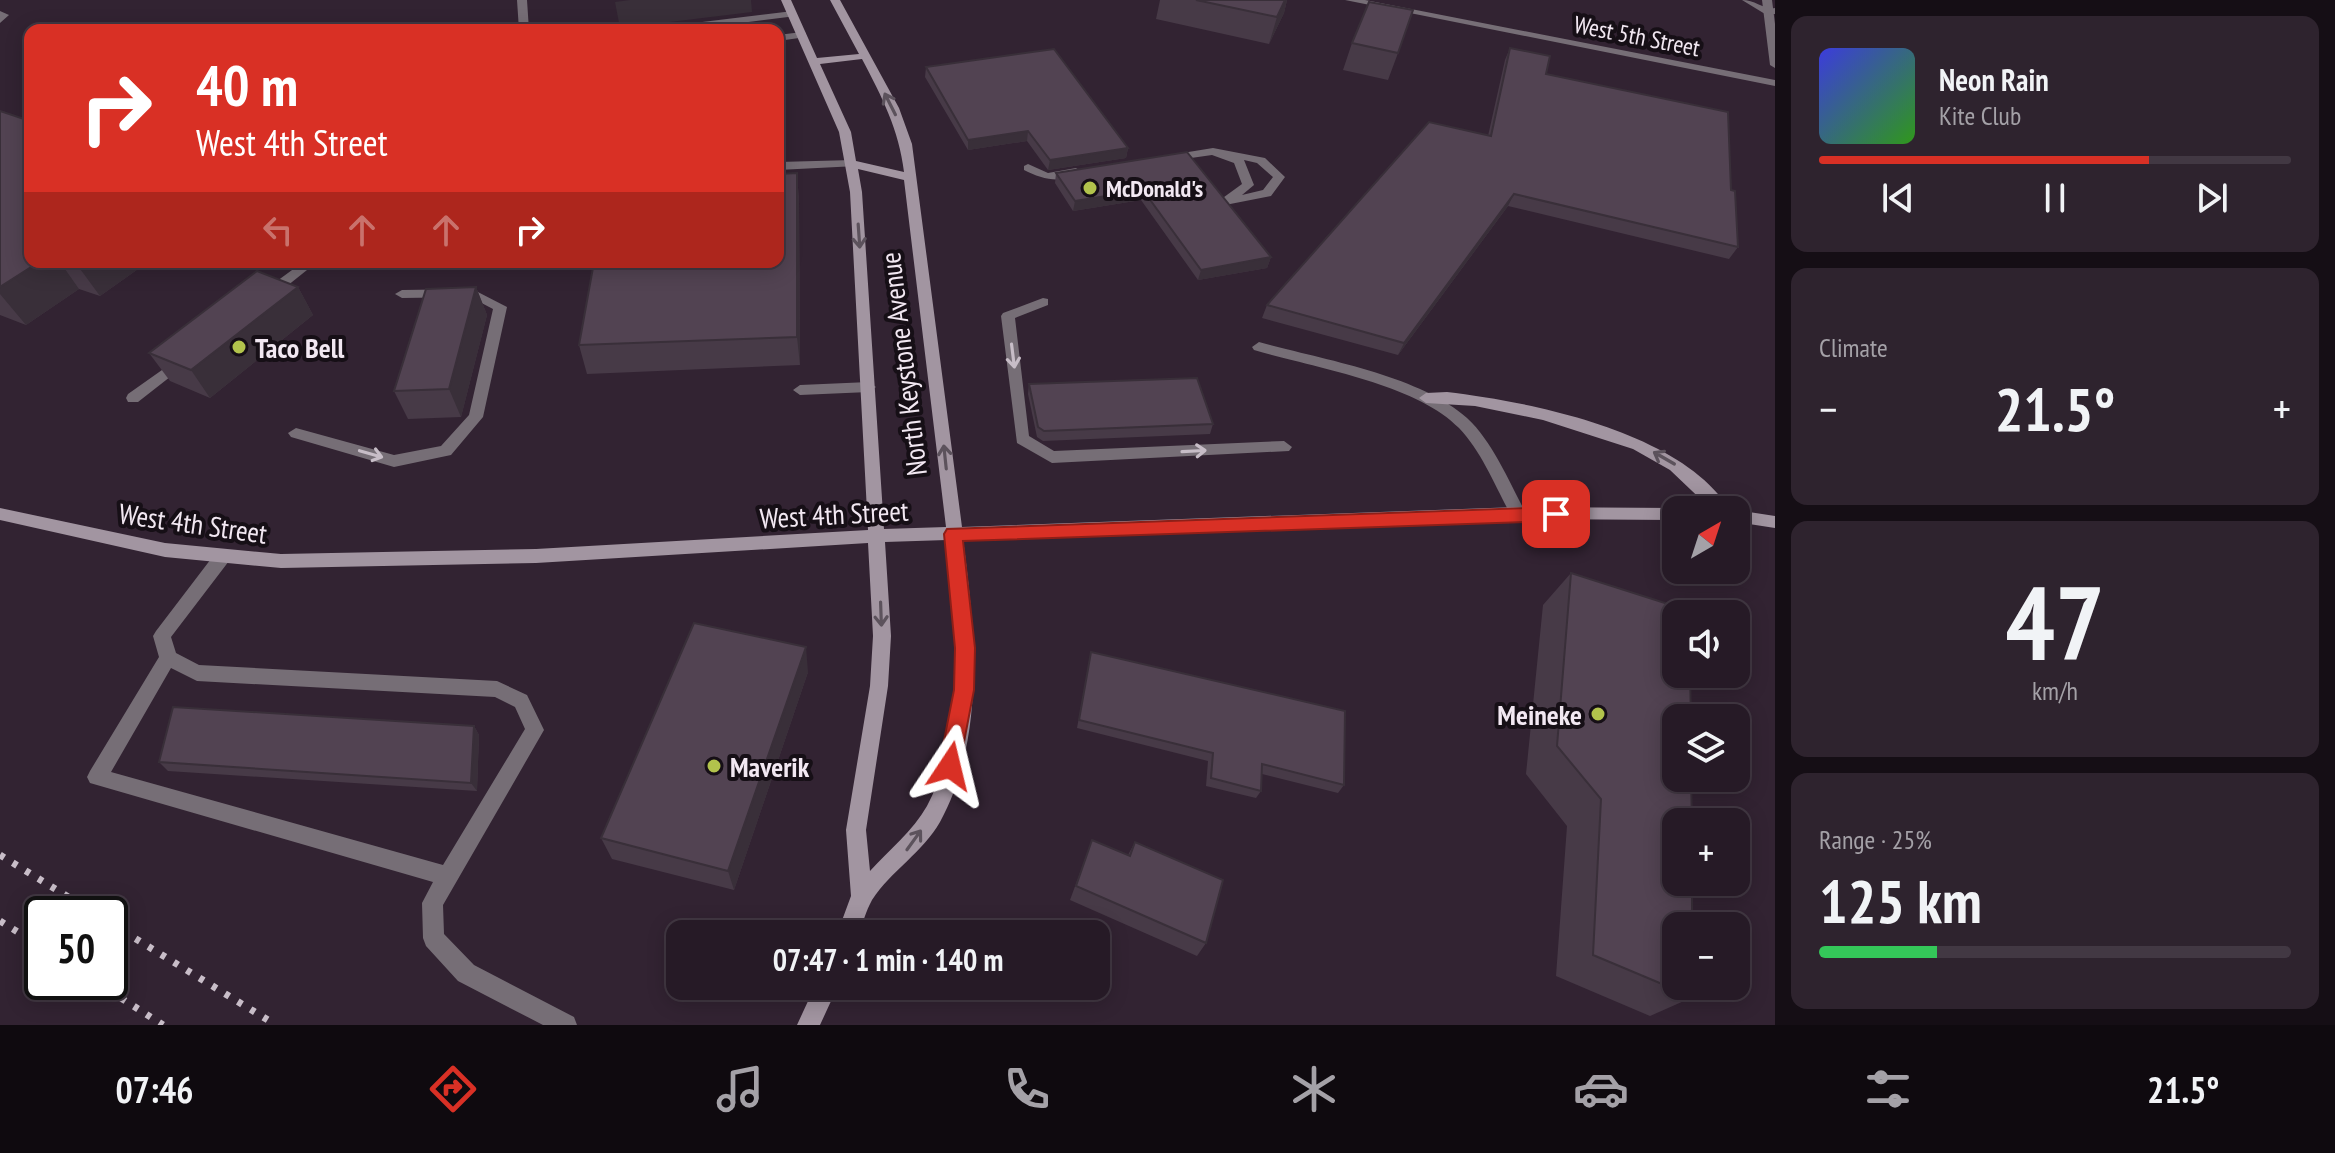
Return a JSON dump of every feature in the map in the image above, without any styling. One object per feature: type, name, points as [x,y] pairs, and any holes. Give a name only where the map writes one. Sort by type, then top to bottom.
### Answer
[{"type":"main road","name":"North Keystone Avenue","points":[[786,0],[845,132],[853,164],[882,636],[879,686],[856,830],[862,898]]},
{"type":"main road","name":"North Keystone Avenue","points":[[835,0],[901,128],[912,178],[965,648],[964,690],[950,766],[934,812],[909,849],[862,898],[853,920]]},
{"type":"main road","points":[[815,61],[865,56]]},
{"type":"main road","points":[[853,164],[912,178]]},
{"type":"main road","points":[[1426,398],[1466,398],[1508,407],[1656,453],[1680,468],[1708,496]]},
{"type":"main road","name":"West 4th Street","points":[[0,514],[165,550],[281,561],[403,560],[878,536],[1518,513],[1662,514]]},
{"type":"main road","points":[[1750,518],[1775,522]]},
{"type":"main road","points":[[808,1025],[820,1000]]},
{"type":"street","points":[[522,0],[524,24]]},
{"type":"street","name":"West 5th Street","points":[[1350,0],[1775,83]]},
{"type":"street","points":[[1747,0],[1770,8],[1775,65]]},
{"type":"street","points":[[710,24],[793,14]]},
{"type":"street","points":[[784,37],[802,35]]},
{"type":"street","points":[[1153,160],[1213,151],[1261,160],[1279,177],[1267,193],[1224,203],[1248,185],[1239,161],[1213,151]]},
{"type":"street","points":[[784,166],[853,164]]},
{"type":"street","points":[[1028,168],[1047,177],[1092,170]]},
{"type":"street","points":[[260,301],[303,268]]},
{"type":"street","points":[[296,433],[394,461],[446,451],[476,417],[500,307],[472,293],[402,294]]},
{"type":"street","points":[[1043,302],[1008,316],[1022,439],[1052,457],[1284,447]]},
{"type":"street","points":[[1259,347],[1426,398],[1462,422],[1518,513]]},
{"type":"street","points":[[133,398],[196,349]]},
{"type":"street","points":[[800,390],[869,387]]},
{"type":"street","points":[[223,556],[162,636],[168,658],[97,777],[448,876]]},
{"type":"street","points":[[168,658],[197,673],[497,689],[521,701],[535,730],[432,903],[434,938],[466,973],[566,1025]]},
{"type":"building","points":[[1196,0],[1285,0],[1277,17]]},
{"type":"building","points":[[1369,2],[1413,10],[1398,53],[1352,43]]},
{"type":"building","points":[[1510,48],[1550,56],[1546,74],[1728,112],[1731,190],[1735,191],[1738,247],[1514,194],[1404,343],[1267,305],[1429,122],[1491,136]]},
{"type":"building","points":[[1054,49],[1128,148],[1050,160],[1028,131],[968,140],[926,67]]},
{"type":"building","points":[[0,111],[24,119],[24,268],[30,268],[0,287]]},
{"type":"building","points":[[1187,152],[1271,257],[1201,270],[1143,190],[1075,201],[1056,173]]},
{"type":"building","points":[[797,173],[797,337],[579,345],[593,268],[784,268],[784,174]]},
{"type":"building","points":[[257,271],[298,287],[191,370],[149,353]]},
{"type":"building","points":[[476,287],[449,389],[394,391],[426,289]]},
{"type":"building","points":[[1197,378],[1213,424],[1044,431],[1038,427],[1029,384]]},
{"type":"building","points":[[1571,573],[1662,602],[1662,688],[1690,688],[1691,704],[1662,704],[1662,792],[1691,792],[1692,808],[1662,808],[1662,896],[1692,896],[1692,912],[1662,912],[1662,984],[1593,955],[1601,799],[1557,746]]},
{"type":"building","name":"Maverik","points":[[694,623],[806,647],[728,871],[601,838]]},
{"type":"building","points":[[1091,652],[1345,711],[1344,785],[1262,764],[1261,791],[1211,778],[1213,753],[1079,720]]},
{"type":"building","points":[[173,707],[474,726],[471,783],[159,762]]},
{"type":"building","points":[[1092,840],[1130,856],[1135,842],[1223,880],[1206,943],[1076,886]]},
{"type":"railway","points":[[0,855],[67,896]]},
{"type":"railway","points":[[0,921],[24,936]]},
{"type":"railway","points":[[128,934],[276,1025]]},
{"type":"railway","points":[[124,1000],[163,1025]]},
{"type":"place","name":"McDonald's","points":[[1090,188]]},
{"type":"place","name":"Taco Bell","points":[[239,347]]},
{"type":"place","name":"Meineke","points":[[1598,714]]},
{"type":"place","name":"Maverik","points":[[714,766]]},
{"type":"route","points":[[950,766],[964,690],[965,648],[963,602],[953,534],[1556,514]]}]
